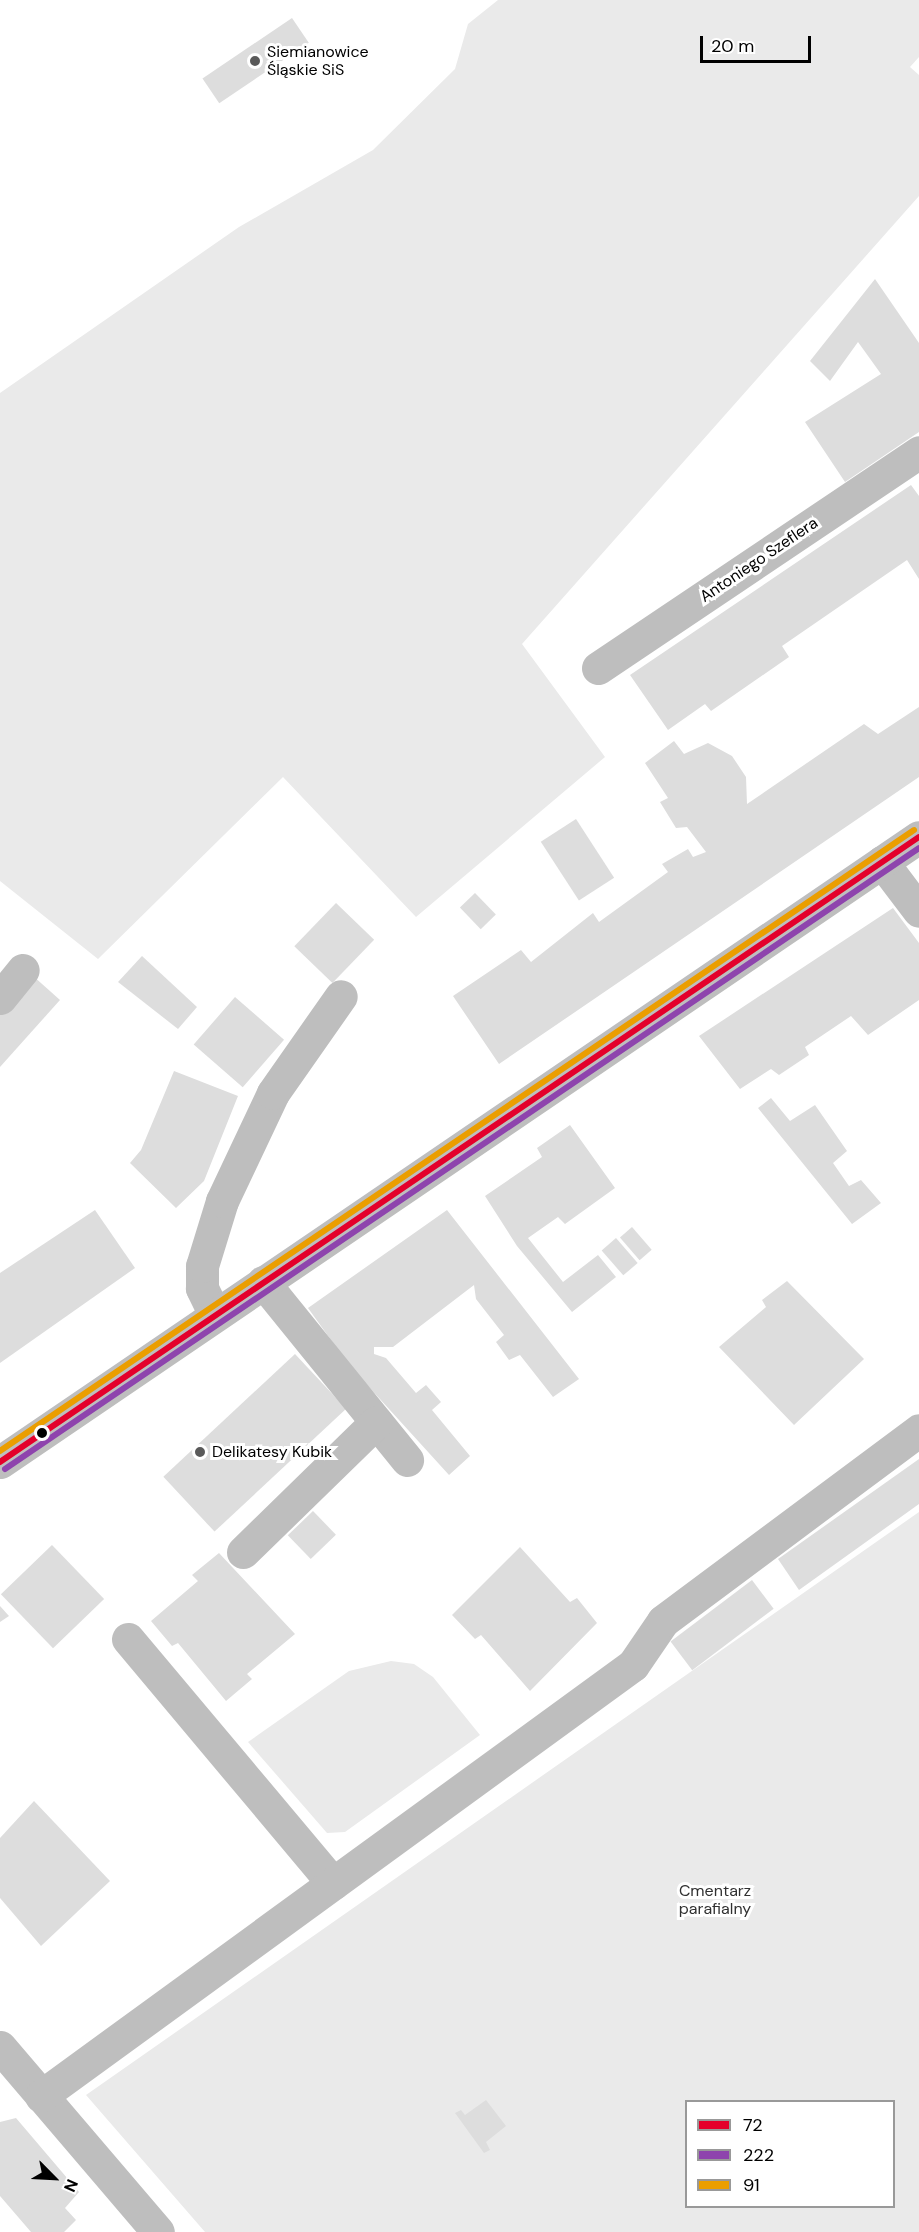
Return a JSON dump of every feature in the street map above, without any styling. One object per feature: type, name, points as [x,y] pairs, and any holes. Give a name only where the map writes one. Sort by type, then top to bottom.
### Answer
[{"type":"street","name":"Antoniego Szeflera","points":[[598,668],[919,452]]},
{"type":"street","points":[[0,1462],[919,837]]},
{"type":"street","points":[[882,862],[919,912]]},
{"type":"street","points":[[0,998],[23,970]]},
{"type":"street","points":[[215,1315],[202,1288],[202,1266],[222,1201],[273,1093],[341,996]]},
{"type":"street","points":[[263,1282],[407,1461]]},
{"type":"street","points":[[243,1552],[376,1422]]},
{"type":"street","points":[[41,2096],[633,1665],[663,1621],[919,1430]]},
{"type":"street","points":[[128,1639],[333,1883]]},
{"type":"street","points":[[4,2060],[41,2096],[158,2232]]},
{"type":"green space","points":[[498,0],[919,0],[919,57],[910,67],[919,75],[919,196],[522,644],[605,757],[416,917],[283,777],[98,959],[0,881],[0,393],[239,227],[373,150],[455,69],[468,24]]},
{"type":"green space","name":"Cmentarz parafialny","points":[[919,1512],[919,2232],[205,2232],[86,2095]]},
{"type":"green space","points":[[391,1661],[414,1664],[433,1677],[480,1735],[345,1832],[327,1833],[248,1742],[349,1671]]},
{"type":"building","name":"Siemianowice Śląskie SiS","points":[[292,18],[309,43],[219,103],[202,78]]},
{"type":"building","points":[[875,279],[919,343],[919,432],[845,482],[805,422],[881,374],[858,342],[830,381],[810,361]]},
{"type":"building","points":[[911,485],[919,496],[919,579],[907,560],[782,646],[789,657],[711,711],[705,704],[668,730],[630,675]]},
{"type":"building","points":[[919,707],[919,777],[499,1064],[453,996],[521,950],[531,962],[593,913],[599,922],[668,872],[662,864],[688,849],[693,857],[706,852],[687,827],[676,828],[660,802],[668,798],[645,763],[674,741],[684,754],[708,743],[732,756],[746,777],[747,804],[864,724],[878,734]]},
{"type":"building","points":[[576,819],[614,878],[579,901],[541,842]]},
{"type":"building","points":[[475,893],[496,915],[481,929],[460,908]]},
{"type":"building","points":[[336,903],[374,940],[332,983],[294,946]]},
{"type":"building","points":[[893,908],[919,943],[919,1000],[868,1035],[851,1016],[805,1047],[809,1055],[779,1075],[771,1069],[740,1089],[699,1036]]},
{"type":"building","points":[[142,956],[197,1007],[178,1029],[118,982]]},
{"type":"building","points":[[32,975],[60,1000],[0,1067],[0,1011]]},
{"type":"building","points":[[235,997],[284,1040],[243,1087],[194,1045]]},
{"type":"building","points":[[174,1071],[238,1096],[204,1181],[176,1208],[130,1163],[141,1150]]},
{"type":"building","points":[[771,1098],[790,1121],[815,1105],[847,1151],[833,1163],[849,1186],[861,1180],[881,1203],[852,1224],[758,1108]]},
{"type":"building","points":[[570,1125],[615,1188],[565,1224],[558,1217],[528,1238],[563,1282],[598,1255],[616,1277],[572,1312],[517,1246],[485,1196],[542,1157],[537,1148]]},
{"type":"building","points":[[95,1210],[135,1268],[0,1363],[0,1273]]},
{"type":"building","points":[[447,1210],[579,1379],[553,1397],[520,1355],[509,1360],[496,1342],[504,1335],[476,1299],[474,1285],[393,1347],[374,1347],[374,1354],[386,1358],[416,1393],[426,1385],[441,1402],[432,1410],[470,1456],[449,1475],[349,1365],[308,1308]]},
{"type":"building","points":[[632,1227],[652,1250],[640,1260],[620,1237]]},
{"type":"building","points":[[616,1238],[638,1263],[623,1275],[602,1250]]},
{"type":"building","points":[[787,1281],[864,1359],[794,1425],[719,1347],[766,1307],[762,1300]]},
{"type":"building","points":[[295,1354],[346,1409],[215,1532],[163,1477]]},
{"type":"building","points":[[919,1459],[919,1504],[799,1590],[778,1559]]},
{"type":"building","points":[[313,1511],[336,1535],[311,1559],[288,1535]]},
{"type":"building","points":[[52,1545],[104,1599],[53,1648],[1,1594]]},
{"type":"building","points":[[520,1547],[570,1602],[577,1598],[597,1623],[530,1691],[481,1635],[475,1639],[452,1615]]},
{"type":"building","points":[[219,1553],[295,1634],[247,1674],[252,1679],[226,1701],[178,1643],[172,1646],[151,1621],[198,1581],[192,1575]]},
{"type":"building","points":[[752,1580],[774,1609],[692,1670],[671,1641]]},
{"type":"building","points":[[0,1606],[9,1616],[0,1622]]},
{"type":"building","points":[[34,1801],[110,1881],[41,1946],[0,1898],[0,1838]]},
{"type":"building","points":[[486,2100],[506,2126],[486,2142],[490,2150],[484,2153],[455,2113],[461,2110],[465,2115]]},
{"type":"building","points":[[16,2118],[79,2192],[65,2208],[76,2220],[64,2232],[31,2232],[0,2196],[0,2122]]},
{"type":"transit line","name":"91","points":[[0,1451],[914,830]]},
{"type":"transit line","name":"72","points":[[0,1462],[919,837]]},
{"type":"transit line","name":"222","points":[[5,1469],[919,848]]},
{"type":"place","name":"Siemianowice Śląskie SiS","points":[[255,61]]},
{"type":"place","name":"Delikatesy Kubik","points":[[200,1452]]}]
